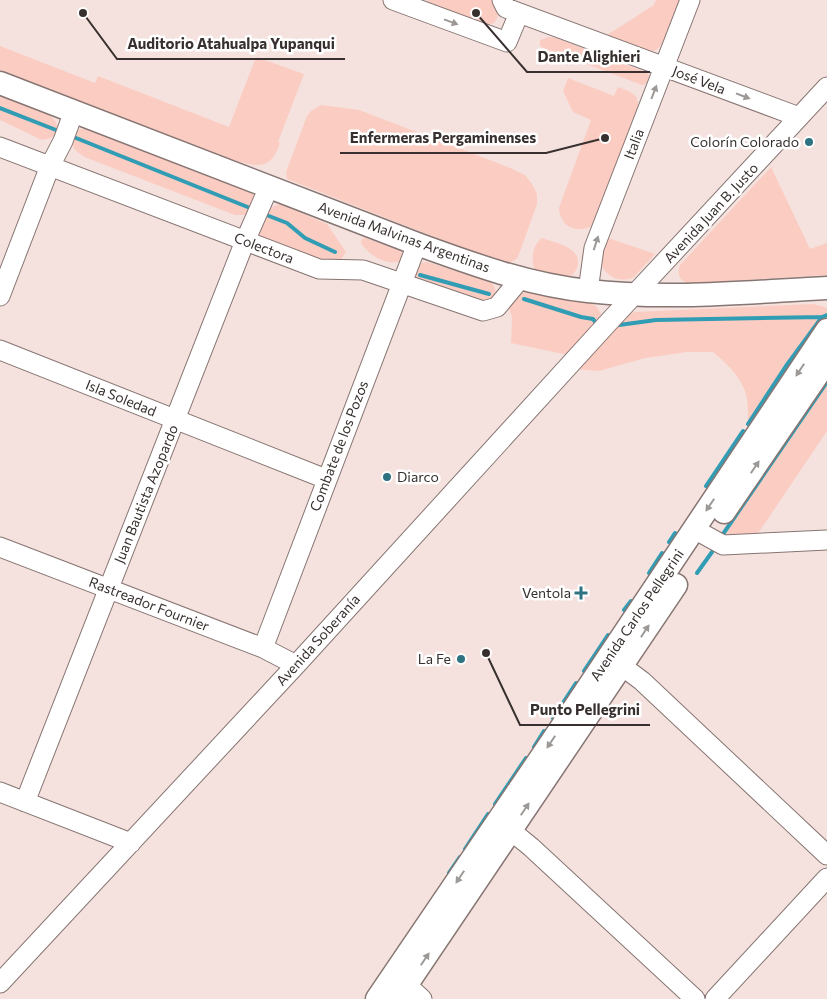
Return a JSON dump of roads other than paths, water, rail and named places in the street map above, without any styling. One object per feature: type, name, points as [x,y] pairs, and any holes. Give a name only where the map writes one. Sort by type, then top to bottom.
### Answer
[{"type":"main road","name":"Avenida Malvinas Argentinas","points":[[0,84],[417,244],[466,262],[521,278],[588,291],[676,296],[827,288]]},
{"type":"main road","name":"Avenida Carlos Pellegrini","points":[[377,999],[405,989],[505,825],[701,533],[827,330]]},
{"type":"main road","name":"Avenida Carlos Pellegrini","points":[[701,533],[827,361]]},
{"type":"street","points":[[393,0],[507,42],[518,13]]},
{"type":"street","name":"José Vela","points":[[502,0],[506,8],[518,13],[799,117]]},
{"type":"street","name":"Italia","points":[[588,291],[594,248],[690,0]]},
{"type":"street","name":"Avenida Juan B. Justo","points":[[635,294],[827,87]]},
{"type":"street","points":[[0,296],[50,166],[63,141],[74,112]]},
{"type":"street","name":"Colectora","points":[[0,147],[318,269],[363,270],[483,311],[497,307],[521,278]]},
{"type":"street","name":"Juan Bautista Azopardo","points":[[25,802],[245,241],[270,187]]},
{"type":"street","name":"Combate de los Pozos","points":[[263,648],[417,244]]},
{"type":"street","name":"Avenida Soberanía","points":[[0,984],[296,665],[635,294]]},
{"type":"street","name":"Isla Soledad","points":[[0,350],[326,479]]},
{"type":"street","points":[[701,533],[723,545],[827,540]]},
{"type":"street","name":"Rastreador Fournier","points":[[0,547],[263,648],[296,665]]},
{"type":"street","points":[[616,661],[642,681],[827,855]]},
{"type":"street","points":[[0,792],[131,843]]},
{"type":"street","points":[[505,825],[695,999]]},
{"type":"street","points":[[715,999],[827,878]]},
{"type":"waterway","points":[[0,108],[56,130]]},
{"type":"waterway","points":[[76,138],[250,208]]},
{"type":"waterway","points":[[269,216],[287,223],[305,238],[335,252]]},
{"type":"waterway","points":[[420,275],[489,294]]},
{"type":"waterway","points":[[524,299],[593,319],[596,323]]},
{"type":"waterway","points":[[619,325],[656,320],[822,317],[827,315]]},
{"type":"waterway","points":[[748,424],[786,366],[822,317]]},
{"type":"waterway","points":[[721,537],[827,382]]},
{"type":"waterway","points":[[706,486],[743,431]]},
{"type":"waterway","points":[[669,542],[675,533]]},
{"type":"waterway","points":[[697,573],[712,552]]},
{"type":"waterway","points":[[649,573],[662,553]]},
{"type":"waterway","points":[[624,610],[631,601]]},
{"type":"waterway","points":[[584,671],[608,635]]},
{"type":"waterway","points":[[553,718],[576,683]]},
{"type":"waterway","points":[[534,747],[544,731]]},
{"type":"waterway","points":[[495,804],[526,758]]},
{"type":"waterway","points":[[465,849],[488,814]]},
{"type":"waterway","points":[[449,873],[460,857]]},
{"type":"place","name":"Auditorio Atahualpa Yupanqui","points":[[83,13]]},
{"type":"place","name":"Dante Alighieri","points":[[476,13]]},
{"type":"place","name":"Enfermeras Pergaminenses","points":[[605,138]]},
{"type":"place","name":"Colorín Colorado","points":[[809,142]]},
{"type":"place","name":"Diarco","points":[[387,477]]},
{"type":"place","name":"Ventola","points":[[581,593]]},
{"type":"place","name":"Punto Pellegrini","points":[[486,653]]},
{"type":"place","name":"La Fe","points":[[461,659]]}]
